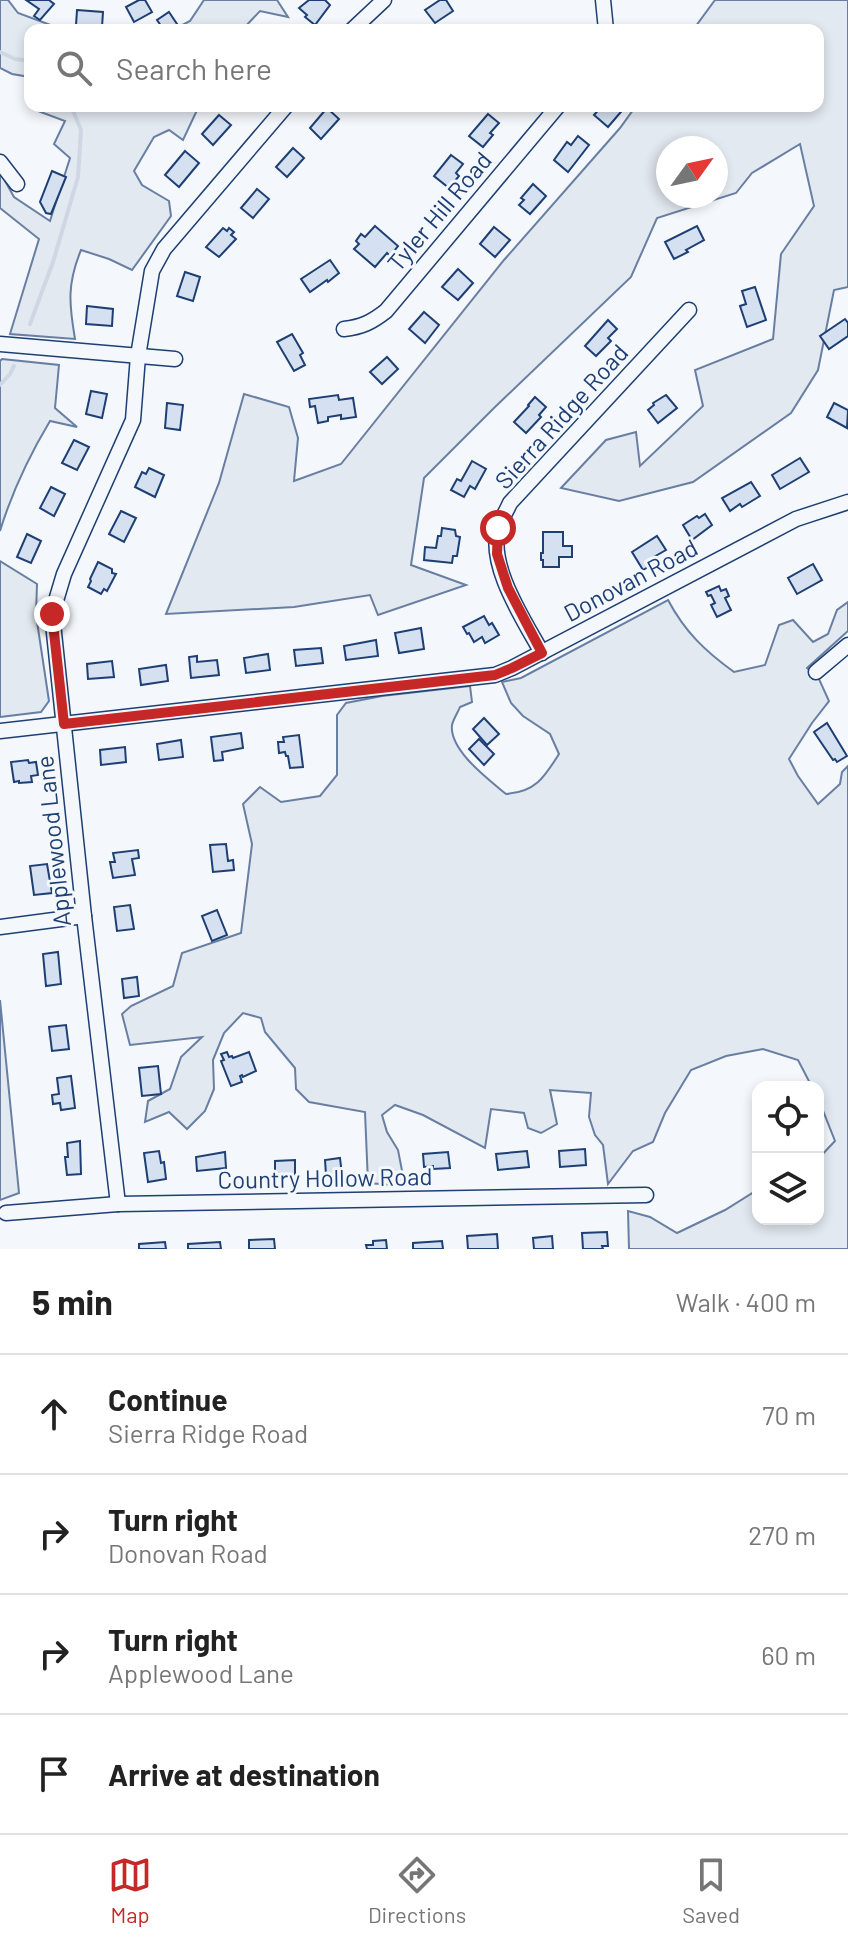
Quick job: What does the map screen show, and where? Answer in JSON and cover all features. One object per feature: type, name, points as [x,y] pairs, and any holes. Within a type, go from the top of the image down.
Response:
[{"type":"street","points":[[358,24],[384,0]]},
{"type":"street","points":[[603,0],[605,24]]},
{"type":"street","name":"Applewood Lane","points":[[118,1204],[52,614],[64,574],[133,420],[138,356],[152,271],[164,249],[281,112]]},
{"type":"street","name":"Tyler Hill Road","points":[[344,329],[372,322],[386,311],[553,112]]},
{"type":"street","points":[[0,162],[17,184]]},
{"type":"street","name":"Sierra Ridge Road","points":[[542,653],[508,588],[497,554],[498,528],[510,503],[689,310]]},
{"type":"street","points":[[0,344],[175,359]]},
{"type":"street","name":"Donovan Road","points":[[0,731],[495,675],[796,519],[848,502]]},
{"type":"street","points":[[816,672],[848,645]]},
{"type":"street","points":[[0,927],[84,916]]},
{"type":"street","name":"Country Hollow Road","points":[[6,1213],[118,1204],[646,1195]]},
{"type":"shaded area","points":[[0,0],[8,0],[18,13],[48,24],[24,24],[24,76],[0,68]]},
{"type":"shaded area","points":[[204,0],[277,0],[288,17],[260,11],[248,24],[184,24],[190,21]]},
{"type":"shaded area","points":[[715,0],[848,0],[848,287],[834,290],[818,370],[791,413],[693,482],[619,501],[561,488],[606,440],[636,432],[640,466],[703,406],[695,370],[773,339],[781,254],[814,206],[800,144],[752,173],[736,193],[728,196],[728,136],[656,136],[656,208],[689,208],[657,218],[631,277],[424,478],[411,565],[466,585],[378,615],[370,595],[294,607],[166,614],[219,483],[244,394],[289,407],[298,438],[294,481],[341,464],[504,260],[632,112],[824,112],[824,24],[697,24]]},
{"type":"shaded area","points":[[41,112],[196,112],[183,140],[169,130],[154,137],[134,171],[142,185],[169,201],[171,216],[132,270],[81,250],[70,294],[75,339],[10,334],[39,239],[0,208],[0,172],[14,197],[50,221],[70,158],[54,144],[65,121]]},
{"type":"shaded area","points":[[0,361],[59,365],[55,408],[77,427],[50,421],[22,474],[0,531]]},
{"type":"shaded area","points":[[0,561],[37,584],[36,615],[49,701],[41,712],[0,717]]},
{"type":"shaded area","points":[[668,600],[696,640],[734,672],[765,665],[779,625],[793,620],[813,642],[828,634],[837,610],[848,602],[848,631],[807,668],[819,679],[829,701],[789,759],[818,804],[840,784],[842,772],[848,766],[848,1249],[629,1249],[628,1211],[650,1217],[677,1233],[752,1193],[752,1225],[824,1225],[824,1153],[835,1141],[824,1113],[824,1081],[809,1081],[798,1060],[763,1049],[726,1056],[691,1070],[665,1113],[653,1142],[633,1151],[608,1184],[603,1145],[595,1135],[589,1117],[591,1093],[550,1090],[557,1124],[541,1133],[528,1128],[524,1113],[491,1109],[485,1148],[423,1115],[395,1105],[382,1115],[387,1132],[398,1150],[405,1186],[368,1183],[365,1112],[309,1102],[296,1089],[295,1068],[265,1032],[261,1018],[243,1013],[224,1033],[213,1060],[214,1089],[205,1111],[187,1129],[169,1112],[145,1122],[148,1101],[170,1089],[181,1057],[202,1037],[130,1045],[122,1014],[131,1006],[173,986],[182,953],[241,933],[252,844],[243,804],[260,787],[281,802],[320,796],[337,775],[337,715],[346,703],[470,686],[472,702],[460,707],[452,725],[453,735],[463,754],[506,794],[532,787],[559,754],[550,734],[523,716],[511,703],[502,682],[521,678]]},
{"type":"shaded area","points":[[0,1000],[19,1193],[0,1200]]},
{"type":"building","points":[[26,0],[49,0],[54,4],[40,20],[34,16],[39,9]]},
{"type":"building","points":[[145,0],[152,12],[134,22],[126,7]]},
{"type":"building","points":[[309,0],[325,0],[330,5],[316,24],[299,8]]},
{"type":"building","points":[[440,0],[446,0],[453,11],[435,23],[425,10]]},
{"type":"building","points":[[77,10],[103,12],[102,24],[76,24]]},
{"type":"building","points":[[169,12],[177,24],[160,24],[157,20]]},
{"type":"building","points":[[324,112],[331,112],[339,119],[321,139],[310,128]]},
{"type":"building","points":[[597,112],[621,112],[608,127],[594,115]]},
{"type":"building","points":[[488,114],[499,123],[483,147],[469,136]]},
{"type":"building","points":[[219,115],[231,125],[213,145],[202,134]]},
{"type":"building","points":[[578,136],[589,145],[568,172],[554,160],[567,142],[571,145]]},
{"type":"building","points":[[293,148],[304,158],[287,177],[276,167]]},
{"type":"building","points":[[185,151],[199,163],[179,187],[165,175]]},
{"type":"building","points":[[451,155],[463,164],[456,173],[459,176],[449,188],[434,176]]},
{"type":"building","points":[[52,171],[66,177],[51,214],[46,213],[40,202]]},
{"type":"building","points":[[533,184],[546,196],[530,214],[519,205]]},
{"type":"building","points":[[257,189],[269,199],[253,218],[241,208]]},
{"type":"building","points":[[375,226],[398,246],[375,267],[354,249],[359,244],[356,241],[361,234],[365,237]]},
{"type":"building","points":[[697,226],[704,240],[674,259],[665,242]]},
{"type":"building","points":[[494,227],[510,240],[495,257],[480,244]]},
{"type":"building","points":[[223,228],[234,232],[231,235],[236,239],[219,257],[206,247]]},
{"type":"building","points":[[330,260],[339,273],[310,292],[301,279]]},
{"type":"building","points":[[458,269],[473,283],[458,300],[442,287]]},
{"type":"building","points":[[185,272],[200,277],[193,301],[177,296]]},
{"type":"building","points":[[755,287],[766,320],[747,327],[740,306],[746,304],[742,291]]},
{"type":"building","points":[[87,306],[113,309],[112,326],[86,324]]},
{"type":"building","points":[[424,312],[439,325],[425,343],[409,329]]},
{"type":"building","points":[[845,319],[848,336],[829,349],[820,336]]},
{"type":"building","points":[[608,320],[617,329],[608,338],[611,341],[596,356],[585,346]]},
{"type":"building","points":[[292,334],[303,353],[300,355],[305,365],[294,371],[277,342]]},
{"type":"building","points":[[387,357],[398,369],[382,384],[370,372]]},
{"type":"building","points":[[91,391],[107,394],[102,418],[86,414]]},
{"type":"building","points":[[338,395],[339,400],[353,398],[356,417],[328,417],[328,421],[318,423],[315,406],[310,407],[309,399]]},
{"type":"building","points":[[666,395],[677,408],[658,423],[648,410]]},
{"type":"building","points":[[535,397],[546,407],[526,433],[514,422]]},
{"type":"building","points":[[167,403],[183,405],[180,430],[165,428]]},
{"type":"building","points":[[834,403],[848,410],[847,428],[827,417]]},
{"type":"building","points":[[74,440],[89,447],[77,470],[62,463]]},
{"type":"building","points":[[800,458],[809,472],[780,489],[772,475]]},
{"type":"building","points":[[472,461],[486,469],[475,489],[470,486],[464,497],[451,490],[457,479],[461,481]]},
{"type":"building","points":[[149,468],[164,475],[155,497],[135,487],[142,472],[146,474]]},
{"type":"building","points":[[751,482],[760,496],[730,511],[722,498]]},
{"type":"building","points":[[51,487],[65,494],[54,516],[40,508]]},
{"type":"building","points":[[121,511],[136,518],[124,542],[109,534]]},
{"type":"building","points":[[705,514],[712,525],[692,540],[683,525]]},
{"type":"building","points":[[442,528],[455,530],[456,536],[460,537],[457,556],[453,556],[452,563],[424,560],[425,547],[436,548]]},
{"type":"building","points":[[543,532],[563,532],[563,546],[572,546],[572,557],[559,557],[559,567],[543,567]]},
{"type":"building","points":[[27,534],[41,541],[31,563],[17,557]]},
{"type":"building","points":[[657,536],[666,550],[652,558],[655,563],[643,570],[632,552]]},
{"type":"building","points":[[98,562],[116,574],[107,591],[104,589],[101,594],[88,587]]},
{"type":"building","points":[[813,564],[822,580],[797,594],[788,578]]},
{"type":"building","points":[[719,586],[721,591],[726,589],[729,596],[725,598],[731,610],[717,617],[711,605],[715,603],[706,592]]},
{"type":"building","points":[[484,616],[499,635],[485,643],[482,637],[474,642],[463,627]]},
{"type":"building","points":[[421,628],[424,649],[399,653],[395,633]]},
{"type":"building","points":[[376,640],[378,656],[346,660],[344,646]]},
{"type":"building","points":[[321,648],[323,663],[296,666],[294,650]]},
{"type":"building","points":[[268,654],[270,670],[246,673],[244,658]]},
{"type":"building","points":[[197,656],[197,662],[217,660],[219,675],[191,678],[189,657]]},
{"type":"building","points":[[112,661],[114,677],[88,679],[87,664]]},
{"type":"building","points":[[166,665],[168,681],[141,685],[139,669]]},
{"type":"building","points":[[484,718],[499,734],[487,745],[473,729]]},
{"type":"building","points":[[827,723],[847,756],[837,762],[814,732]]},
{"type":"building","points":[[241,733],[243,748],[222,752],[223,760],[214,761],[211,737]]},
{"type":"building","points":[[299,735],[303,767],[290,768],[288,756],[285,752],[279,753],[278,742],[284,742],[283,737]]},
{"type":"building","points":[[479,739],[494,754],[484,765],[469,749]]},
{"type":"building","points":[[181,740],[183,757],[159,760],[157,744]]},
{"type":"building","points":[[125,747],[126,762],[101,765],[100,750]]},
{"type":"building","points":[[28,760],[29,763],[36,762],[38,775],[31,776],[32,782],[14,782],[11,762]]},
{"type":"building","points":[[226,844],[228,861],[233,860],[234,870],[213,872],[210,845]]},
{"type":"building","points":[[138,850],[139,858],[132,859],[135,875],[113,878],[110,862],[115,862],[113,853]]},
{"type":"building","points":[[47,864],[52,893],[34,895],[30,866]]},
{"type":"building","points":[[130,905],[134,929],[117,931],[114,907]]},
{"type":"building","points":[[217,910],[227,935],[212,941],[202,916]]},
{"type":"building","points":[[58,952],[61,984],[46,986],[43,954]]},
{"type":"building","points":[[137,977],[139,996],[124,998],[122,979]]},
{"type":"building","points":[[66,1025],[69,1049],[52,1051],[49,1027]]},
{"type":"building","points":[[227,1052],[233,1058],[249,1052],[256,1071],[240,1076],[242,1082],[231,1086],[221,1061],[224,1060],[221,1054]]},
{"type":"building","points":[[158,1066],[161,1094],[142,1096],[139,1068]]},
{"type":"building","points":[[71,1076],[75,1108],[61,1110],[60,1103],[53,1104],[52,1095],[59,1094],[57,1078]]},
{"type":"building","points":[[80,1141],[81,1174],[67,1175],[67,1143]]},
{"type":"building","points":[[585,1149],[586,1165],[560,1167],[559,1151]]},
{"type":"building","points":[[159,1151],[166,1179],[148,1182],[144,1153]]},
{"type":"building","points":[[527,1151],[529,1167],[498,1170],[496,1154]]},
{"type":"building","points":[[225,1152],[226,1168],[197,1171],[196,1157]]},
{"type":"building","points":[[448,1152],[450,1168],[424,1167],[423,1154]]},
{"type":"building","points":[[340,1158],[342,1175],[326,1175],[325,1160]]},
{"type":"building","points":[[295,1160],[295,1176],[275,1176],[275,1161]]},
{"type":"building","points":[[607,1232],[608,1246],[583,1249],[582,1233]]},
{"type":"building","points":[[497,1234],[498,1249],[468,1249],[467,1236]]},
{"type":"building","points":[[552,1236],[553,1249],[534,1249],[533,1238]]},
{"type":"building","points":[[274,1239],[275,1249],[249,1249],[249,1240]]},
{"type":"building","points":[[386,1240],[387,1249],[367,1249],[366,1245],[373,1245],[373,1241]]},
{"type":"building","points":[[442,1241],[443,1249],[413,1249],[413,1243]]},
{"type":"building","points":[[165,1242],[166,1249],[139,1249],[139,1244]]},
{"type":"building","points":[[220,1242],[221,1249],[188,1249],[188,1244]]},
{"type":"waterway","points":[[0,52],[24,60]]},
{"type":"waterway","points":[[30,324],[53,262],[78,177],[81,130],[74,112]]},
{"type":"waterway","points":[[0,385],[14,366]]},
{"type":"route","points":[[52,614],[64,724],[495,675],[542,653],[508,588],[497,554],[498,528]]}]
